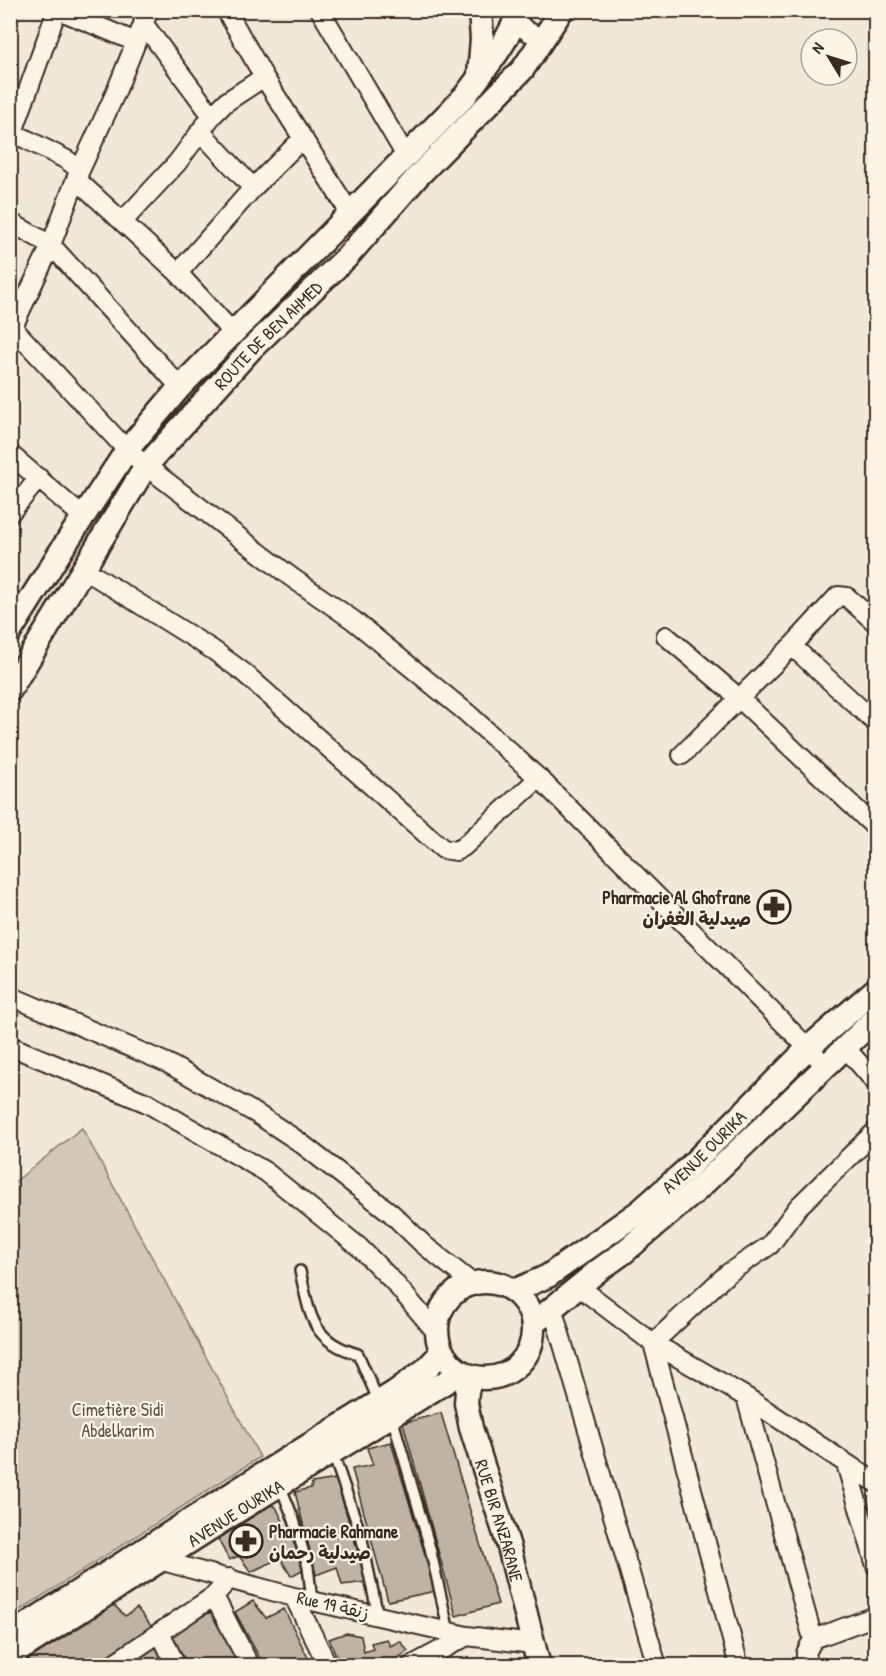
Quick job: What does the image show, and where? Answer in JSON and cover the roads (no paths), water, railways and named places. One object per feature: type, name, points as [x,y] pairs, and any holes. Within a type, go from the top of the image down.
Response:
[{"type":"street","points":[[136,42],[58,10],[12,132],[67,160],[78,175],[178,273],[233,333]]},
{"type":"street","points":[[226,10],[264,77],[350,213]]},
{"type":"street","points":[[320,10],[406,156]]},
{"type":"street","points":[[479,76],[482,39],[480,10]]},
{"type":"street","name":"ROUTE DE BEN AHMED","points":[[10,690],[146,466],[252,348],[346,257],[418,176],[523,69],[562,10]]},
{"type":"street","points":[[516,13],[523,28],[532,35],[545,38]]},
{"type":"street","name":"ROUTE DE BEN AHMED","points":[[10,632],[127,450],[180,387],[465,96],[516,13]]},
{"type":"street","points":[[146,17],[78,175],[51,245],[11,328],[127,450],[291,577],[353,620],[410,665],[539,778],[826,1066]]},
{"type":"street","points":[[146,17],[212,116]]},
{"type":"street","points":[[123,221],[177,163],[212,116],[226,102],[264,77]]},
{"type":"street","points":[[200,131],[253,188]]},
{"type":"street","points":[[178,273],[253,188],[303,138]]},
{"type":"street","points":[[10,222],[51,245],[180,387]]},
{"type":"street","points":[[10,454],[83,517]]},
{"type":"street","points":[[10,513],[39,478]]},
{"type":"street","points":[[82,568],[213,650],[243,672],[443,849],[450,852],[463,847],[539,778]]},
{"type":"street","points":[[682,754],[792,646],[838,596],[847,597],[876,623]]},
{"type":"street","points":[[666,636],[739,698],[876,828]]},
{"type":"street","points":[[792,646],[876,723]]},
{"type":"street","name":"AVENUE OURIKA","points":[[514,1291],[548,1276],[640,1211],[684,1171],[808,1048],[876,989]]},
{"type":"street","points":[[10,996],[168,1063],[257,1114],[298,1142],[391,1213],[424,1245],[472,1283]]},
{"type":"street","name":"AVENUE OURIKA","points":[[533,1324],[623,1253],[697,1190],[876,1018]]},
{"type":"street","points":[[10,1046],[147,1103],[266,1172],[359,1247],[393,1281],[440,1342],[451,1364],[467,1374],[487,1378],[502,1375],[516,1366],[526,1354],[532,1340],[533,1324],[527,1306],[514,1291],[501,1284],[472,1283],[462,1288],[446,1302],[438,1322],[440,1342]]},
{"type":"street","points":[[844,1047],[876,1083]]},
{"type":"street","points":[[653,1343],[727,1274],[770,1245],[798,1207],[876,1131]]},
{"type":"street","points":[[579,1286],[653,1343],[746,1397],[876,1483]]},
{"type":"street","points":[[552,1307],[657,1665]]},
{"type":"street","name":"AVENUE OURIKA","points":[[10,1656],[333,1453],[386,1409],[426,1369],[440,1342]]},
{"type":"street","points":[[653,1343],[739,1665]]},
{"type":"street","name":"AVENUE OURIKA","points":[[10,1635],[135,1555],[386,1409],[467,1374]]},
{"type":"street","name":"RUE BIR ANZARANE","points":[[467,1374],[466,1403],[471,1428],[509,1547],[536,1655]]},
{"type":"street","points":[[746,1397],[813,1639],[806,1653],[806,1665]]},
{"type":"street","points":[[846,1464],[876,1566]]},
{"type":"street","name":"Rue 19 زنقة","points":[[135,1555],[163,1560],[312,1601],[458,1634],[536,1655]]},
{"type":"street","points":[[110,1665],[214,1596],[230,1578]]},
{"type":"street","points":[[214,1596],[250,1665]]},
{"type":"street","points":[[294,1596],[328,1665]]},
{"type":"street","points":[[813,1639],[876,1616]]},
{"type":"street","points":[[160,1632],[176,1665]]},
{"type":"street","points":[[411,1665],[458,1634]]},
{"type":"lane","points":[[300,1271],[313,1322],[326,1340],[358,1354],[386,1409],[458,1634]]},
{"type":"lane","points":[[333,1453],[361,1535],[378,1616]]},
{"type":"lane","points":[[280,1485],[308,1567],[312,1601]]},
{"type":"place","name":"Pharmacie Al Ghofrane صيدلية الغفران","points":[[774,907]]},
{"type":"place","name":"Pharmacie Rahmane صيدلية رحمان","points":[[246,1541]]},
{"type":"park label","name":"Cimetière Sidi Abdelkarim","points":[[118,1419]]}]
